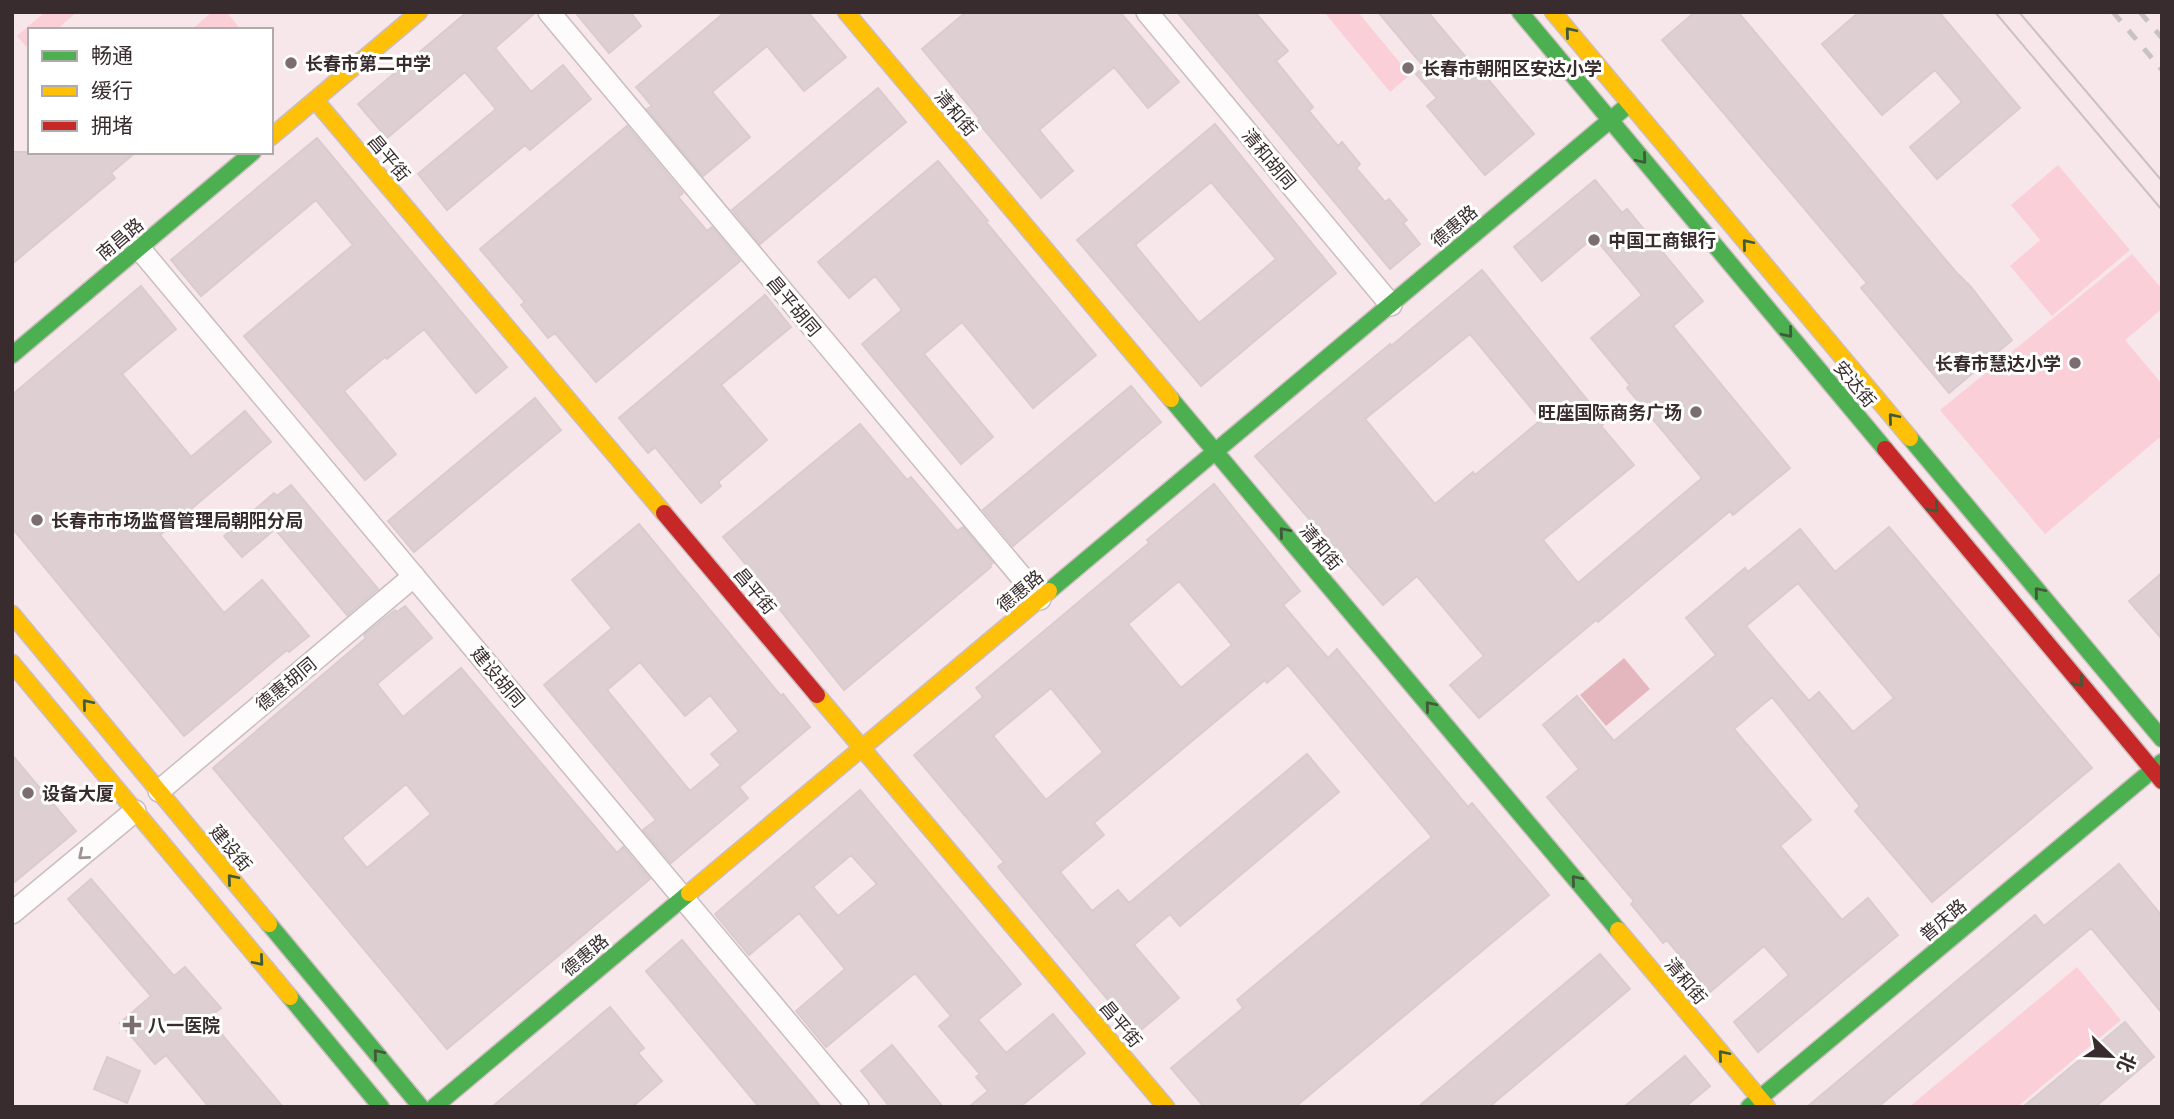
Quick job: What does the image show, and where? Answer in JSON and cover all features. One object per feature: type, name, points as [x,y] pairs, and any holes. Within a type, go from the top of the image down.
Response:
[{"type":"street","points":[[273,135],[419,12]]},
{"type":"street","name":"昌平胡同","points":[[549,12],[1040,599]]},
{"type":"street","name":"清和街","points":[[846,12],[1759,1104]]},
{"type":"street","name":"清和胡同","points":[[1147,12],[1391,305]]},
{"type":"street","name":"安达街","points":[[1520,12],[2159,771]]},
{"type":"street","name":"安达街","points":[[1553,12],[2162,739]]},
{"type":"street","name":"昌平街","points":[[315,100],[1166,1107]]},
{"type":"street","name":"德惠路","points":[[434,1107],[1630,104]]},
{"type":"street","name":"南昌路","points":[[17,342],[139,248],[251,154]]},
{"type":"street","name":"建设胡同","points":[[139,248],[858,1107]]},
{"type":"street","name":"德惠胡同","points":[[159,791],[414,576]]},
{"type":"street","name":"建设街","points":[[12,614],[421,1107]]},
{"type":"street","points":[[12,663],[381,1107]]},
{"type":"street","name":"普庆路","points":[[1759,1104],[2159,771]]},
{"type":"street","points":[[12,913],[135,811]]},
{"type":"shaded area","points":[[45,12],[77,12],[58,28],[28,28],[28,49],[17,36]]},
{"type":"shaded area","points":[[212,12],[227,12],[239,28],[193,28]]},
{"type":"shaded area","points":[[1324,12],[1358,12],[1410,75],[1390,92]]},
{"type":"shaded area","points":[[2058,165],[2130,250],[2052,316],[2010,266],[2040,240],[2011,205]]},
{"type":"shaded area","points":[[2132,254],[2162,289],[2162,309],[2125,340],[2162,384],[2162,440],[2159,438],[2045,534],[1940,410]]},
{"type":"shaded area","points":[[1624,658],[1650,689],[1606,726],[1580,695]]},
{"type":"shaded area","points":[[2077,967],[2121,1020],[2017,1107],[1909,1107]]},
{"type":"building","points":[[467,12],[536,12],[495,48],[531,92],[563,65],[591,99],[530,150],[525,145],[447,210],[418,174],[496,109],[465,72],[387,138],[358,104]]},
{"type":"building","points":[[575,12],[630,12],[641,26],[609,53]]},
{"type":"building","points":[[725,12],[808,12],[846,57],[804,91],[767,46],[712,92],[750,137],[703,176],[647,109],[652,106],[636,87]]},
{"type":"building","points":[[966,12],[1120,12],[1179,82],[1148,108],[1114,67],[1039,130],[1073,171],[1041,198],[922,49]]},
{"type":"building","points":[[1177,12],[1255,12],[1288,51],[1276,61],[1313,107],[1309,111],[1338,146],[1342,142],[1360,164],[1356,168],[1385,202],[1389,199],[1407,220],[1403,223],[1420,244],[1390,269]]},
{"type":"building","points":[[1378,12],[1428,12],[1534,134],[1485,175],[1427,106],[1437,98],[1416,74],[1424,67]]},
{"type":"building","points":[[1695,12],[1738,12],[1971,287],[2012,340],[1949,393],[1861,288],[1867,283],[1662,40]]},
{"type":"building","points":[[1859,12],[1939,12],[2020,108],[1937,179],[1910,147],[1962,102],[1935,70],[1882,115],[1822,44]]},
{"type":"building","points":[[878,88],[906,122],[760,244],[732,210]]},
{"type":"building","points":[[1215,124],[1336,273],[1201,386],[1077,240]],"holes":[[[1211,182],[1276,259],[1199,323],[1135,245]]]},
{"type":"building","points":[[627,126],[683,193],[678,197],[707,231],[712,227],[740,261],[596,382],[555,333],[548,338],[521,305],[525,302],[480,249]]},
{"type":"building","points":[[317,138],[507,367],[476,393],[424,329],[387,359],[385,357],[344,391],[396,454],[365,480],[244,336],[353,245],[316,200],[201,296],[171,260]]},
{"type":"building","points":[[12,152],[134,154],[111,173],[115,178],[12,264]]},
{"type":"building","points":[[938,161],[1096,355],[1033,408],[962,322],[924,354],[993,437],[961,464],[862,344],[902,310],[875,276],[849,298],[818,262]]},
{"type":"building","points":[[1595,180],[1622,213],[1627,209],[1703,301],[1673,326],[1790,468],[1733,515],[1730,511],[1479,718],[1450,685],[1484,656],[1417,576],[1383,605],[1255,456],[1482,270],[1605,422],[1601,426],[1634,465],[1543,540],[1578,583],[1702,478],[1627,388],[1630,385],[1591,338],[1642,295],[1594,237],[1542,281],[1514,247]],"holes":[[[1470,334],[1541,420],[1475,475],[1473,472],[1435,504],[1365,419]]]},
{"type":"building","points":[[141,286],[176,329],[122,374],[191,457],[245,411],[271,442],[160,535],[224,613],[262,580],[309,636],[289,652],[287,650],[184,736],[12,528],[12,395]]},
{"type":"building","points":[[765,295],[791,327],[721,385],[767,440],[718,482],[721,486],[701,503],[655,447],[648,453],[619,418]]},
{"type":"building","points":[[1131,386],[1161,422],[1013,546],[983,510]]},
{"type":"building","points":[[535,398],[561,430],[414,552],[388,521]]},
{"type":"building","points":[[860,424],[907,480],[911,477],[957,531],[963,527],[993,563],[844,690],[723,537]]},
{"type":"building","points":[[1214,484],[1300,591],[1283,605],[1328,658],[1337,649],[1468,807],[1472,803],[1549,895],[1295,1107],[1204,1107],[1171,1068],[1243,1008],[1237,1000],[1432,837],[1288,665],[1267,683],[1265,680],[1094,823],[1104,835],[1060,872],[1092,911],[1118,890],[1129,903],[1307,754],[1339,792],[1180,926],[1170,914],[1134,945],[1179,998],[1136,1034],[998,867],[1004,862],[914,755],[983,697],[976,688],[1149,543],[1147,540]],"holes":[[[1179,581],[1232,645],[1181,688],[1128,624]],[[1051,688],[1103,752],[1046,800],[993,736]]]},
{"type":"building","points":[[291,485],[378,589],[347,615],[275,529],[242,557],[224,536],[274,493],[277,496]]},
{"type":"building","points":[[639,524],[781,696],[783,694],[810,727],[739,787],[748,798],[671,863],[643,830],[656,820],[544,685],[612,628],[572,580]],"holes":[[[640,662],[685,716],[710,695],[739,731],[711,754],[721,765],[690,791],[607,690]]]},
{"type":"building","points":[[1889,527],[2092,768],[1932,902],[1855,811],[1860,806],[1772,697],[1734,729],[1811,820],[1780,846],[1842,920],[1868,898],[1898,935],[1758,1052],[1734,1022],[1789,975],[1764,946],[1710,992],[1667,940],[1663,943],[1631,904],[1634,901],[1547,797],[1579,769],[1543,725],[1577,696],[1614,741],[1716,655],[1686,618],[1745,568],[1748,572],[1800,529],[1835,572]],"holes":[[[1798,583],[1894,698],[1853,732],[1819,692],[1809,701],[1746,626]]]},
{"type":"building","points":[[2162,573],[2162,639],[2129,601]]},
{"type":"building","points":[[405,606],[432,638],[377,684],[403,717],[461,668],[617,853],[623,847],[650,879],[447,1049],[213,768],[366,638],[364,635],[395,610],[397,612]],"holes":[[[406,784],[431,814],[367,868],[342,838]]]},
{"type":"building","name":"设备大厦","points":[[12,755],[76,831],[12,884]]},
{"type":"building","points":[[860,790],[1021,984],[978,1020],[1006,1053],[1053,1014],[1085,1053],[1020,1107],[969,1107],[988,1091],[976,1077],[980,1074],[939,1026],[951,1016],[915,973],[826,1047],[796,1011],[845,969],[799,913],[749,955],[715,914]],"holes":[[[851,855],[877,884],[838,916],[813,887]]]},
{"type":"building","points":[[2119,864],[2162,916],[2162,1013],[2091,928],[1878,1107],[1807,1107],[2035,915],[2044,926]]},
{"type":"building","points":[[91,879],[174,976],[185,967],[221,1008],[208,1018],[283,1107],[209,1107],[166,1055],[155,1064],[120,1023],[151,996],[68,899]]},
{"type":"building","points":[[682,940],[821,1107],[759,1107],[646,971]]},
{"type":"building","points":[[1600,954],[1630,989],[1489,1107],[1418,1107]]},
{"type":"building","points":[[610,1007],[644,1048],[638,1053],[662,1081],[632,1107],[492,1107]]},
{"type":"building","points":[[2125,1022],[2154,1057],[2095,1107],[2023,1107]]},
{"type":"building","points":[[892,1045],[943,1107],[890,1107],[861,1071]]},
{"type":"building","points":[[1685,1056],[1710,1086],[1685,1107],[1624,1107]]},
{"type":"building","points":[[107,1057],[140,1071],[127,1103],[94,1089]]},
{"type":"tram line","points":[[1995,12],[2162,210]]},
{"type":"tram line","points":[[2019,12],[2162,181]]},
{"type":"railway","points":[[2113,12],[2162,70]]},
{"type":"railway","points":[[2140,12],[2162,38]]},
{"type":"traffic: fast","points":[[1520,12],[1885,449]]},
{"type":"traffic: fast","points":[[1049,591],[1627,106]]},
{"type":"traffic: fast","points":[[12,355],[251,154]]},
{"type":"traffic: fast","points":[[1171,399],[1618,930]]},
{"type":"traffic: fast","points":[[1910,438],[2162,739]]},
{"type":"traffic: fast","points":[[1749,1107],[2162,762]]},
{"type":"traffic: fast","points":[[434,1107],[689,893]]},
{"type":"traffic: fast","points":[[269,924],[421,1107]]},
{"type":"traffic: fast","points":[[290,997],[381,1107]]},
{"type":"traffic: slow","points":[[273,135],[419,12]]},
{"type":"traffic: slow","points":[[846,12],[1171,399]]},
{"type":"traffic: slow","points":[[1553,12],[1910,438]]},
{"type":"traffic: slow","points":[[315,100],[664,513]]},
{"type":"traffic: slow","points":[[689,893],[1049,591]]},
{"type":"traffic: slow","points":[[12,614],[269,924]]},
{"type":"traffic: slow","points":[[12,663],[290,997]]},
{"type":"traffic: slow","points":[[817,695],[1166,1107]]},
{"type":"traffic: slow","points":[[1618,930],[1767,1107]]},
{"type":"traffic: jam","points":[[1885,449],[2162,781]]},
{"type":"traffic: jam","points":[[664,513],[817,695]]},
{"type":"place","name":"长春市第二中学","points":[[291,63]]},
{"type":"place","name":"长春市朝阳区安达小学","points":[[1408,68]]},
{"type":"place","name":"中国工商银行","points":[[1594,240]]},
{"type":"place","name":"长春市慧达小学","points":[[2075,363]]},
{"type":"place","name":"旺座国际商务广场","points":[[1696,412]]},
{"type":"place","name":"长春市市场监督管理局朝阳分局","points":[[37,520]]},
{"type":"place","name":"设备大厦","points":[[28,793]]},
{"type":"place","name":"八一医院","points":[[132,1025]]}]
